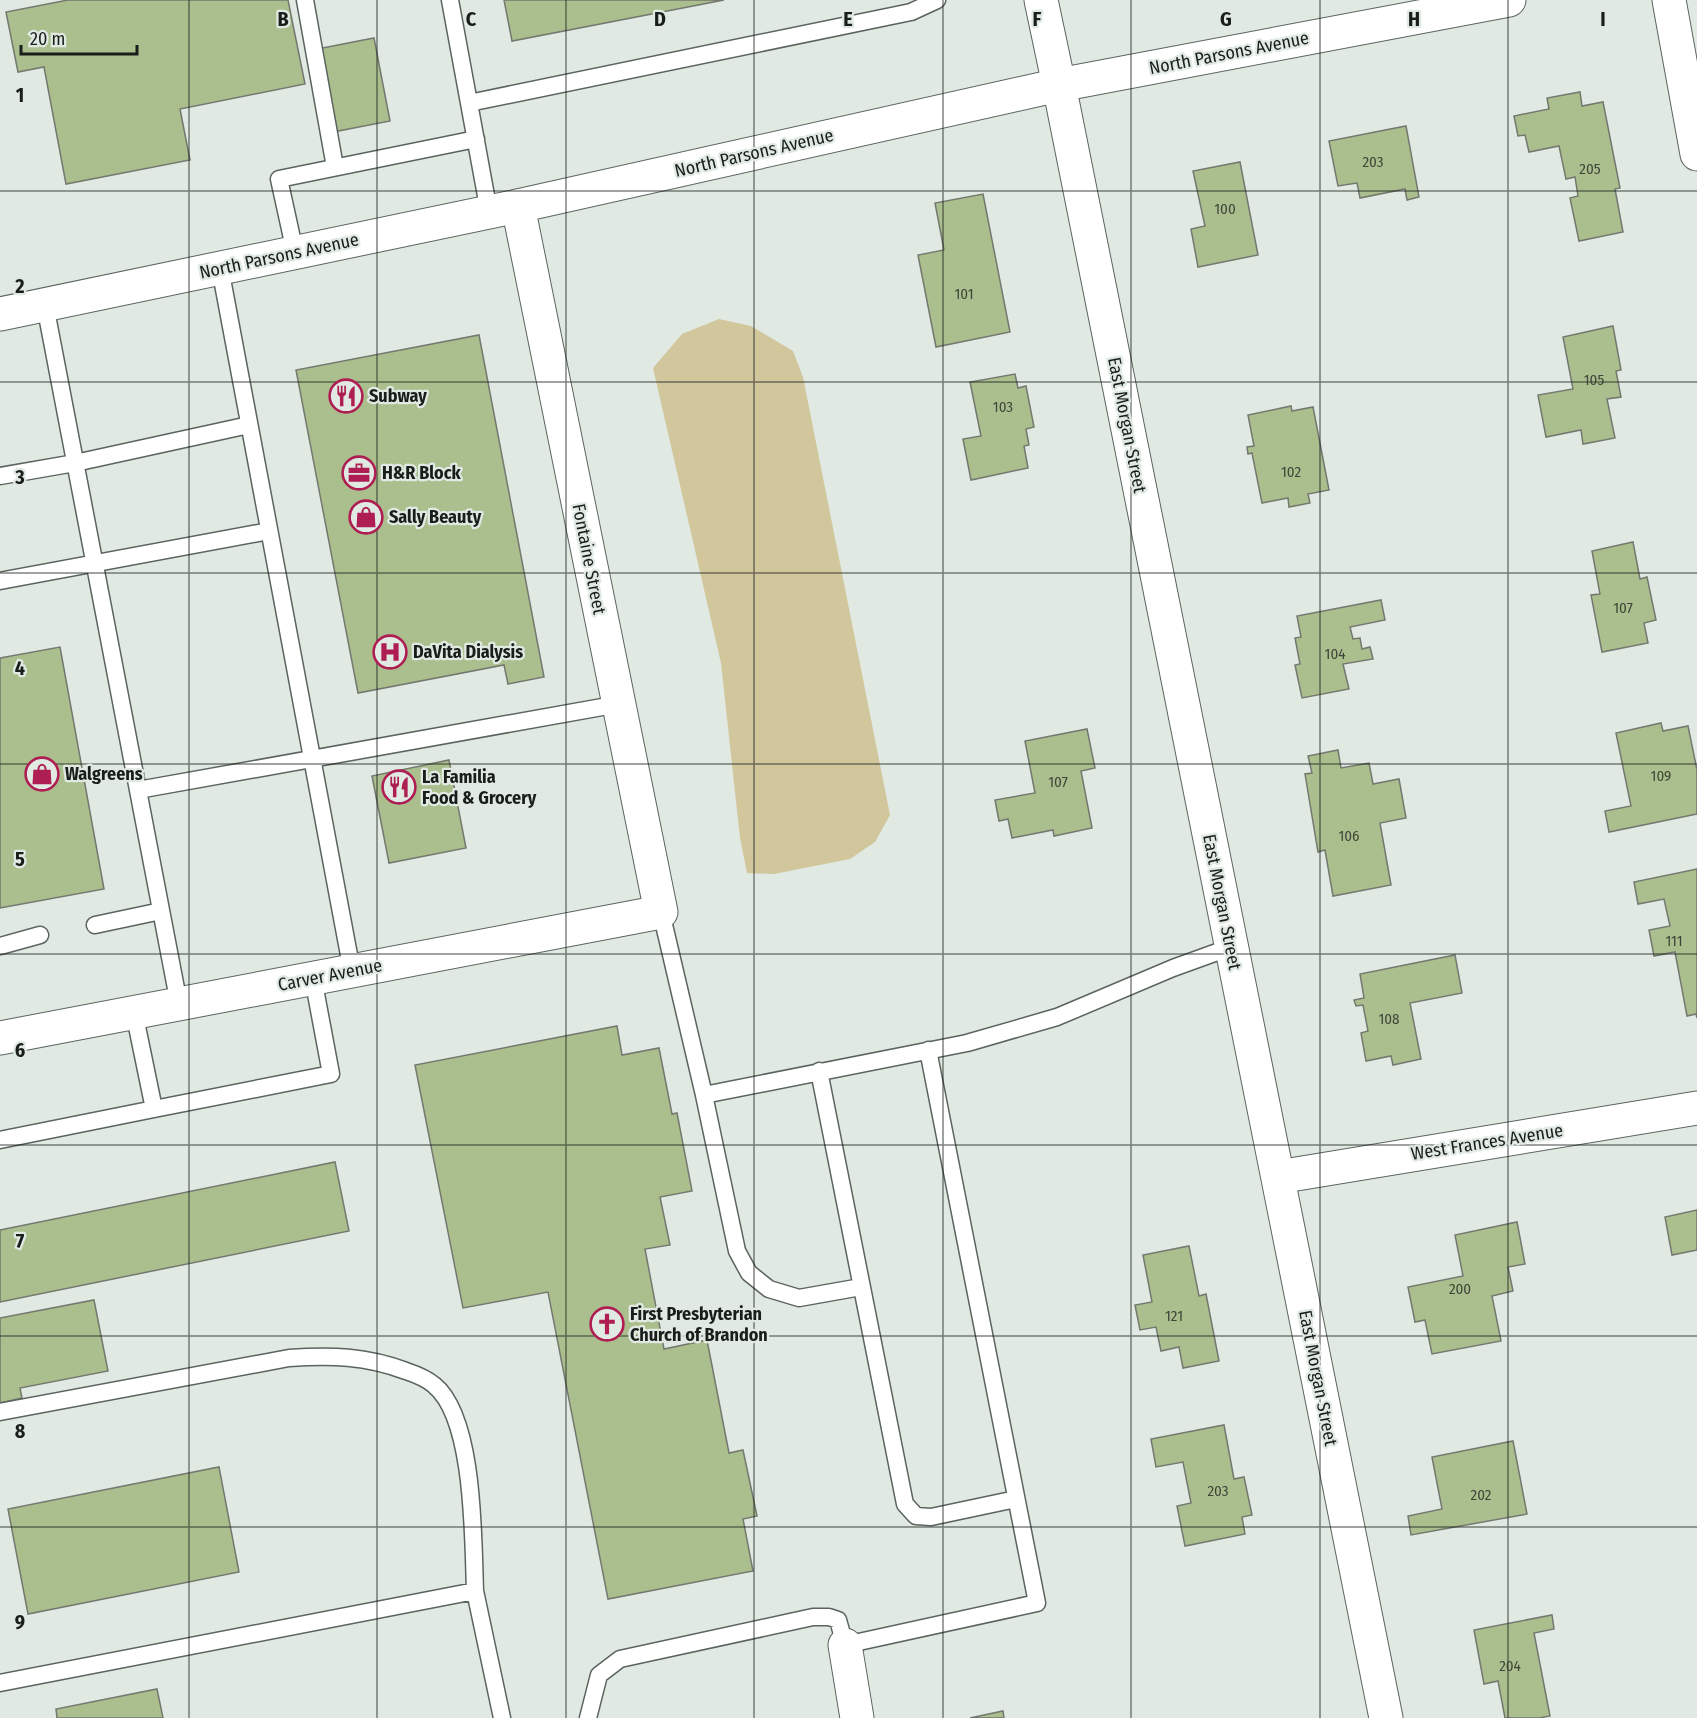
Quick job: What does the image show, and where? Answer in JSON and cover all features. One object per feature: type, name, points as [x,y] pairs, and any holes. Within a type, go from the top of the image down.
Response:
[{"type":"street","name":"East Morgan Street","points":[[1041,0],[1386,1718]]},
{"type":"street","name":"North Parsons Avenue","points":[[0,314],[503,209],[1059,85],[1409,10],[1509,0]]},
{"type":"street","points":[[1669,0],[1697,154]]},
{"type":"street","name":"Fontaine Street","points":[[503,209],[619,704],[661,912]]},
{"type":"street","name":"Carver Avenue","points":[[0,1038],[661,912]]},
{"type":"street","name":"West Frances Avenue","points":[[1278,1177],[1697,1108]]},
{"type":"street","points":[[845,1645],[857,1718]]},
{"type":"lane","points":[[305,0],[335,167]]},
{"type":"lane","points":[[450,0],[476,139],[503,209]]},
{"type":"lane","points":[[469,104],[911,12],[937,0]]},
{"type":"lane","points":[[295,252],[279,179],[476,139]]},
{"type":"lane","points":[[220,268],[352,970]]},
{"type":"lane","points":[[45,304],[179,1004]]},
{"type":"lane","points":[[0,476],[75,463],[249,425]]},
{"type":"lane","points":[[0,580],[269,531]]},
{"type":"lane","points":[[138,790],[619,704]]},
{"type":"lane","points":[[95,925],[161,912]]},
{"type":"lane","points":[[661,912],[704,1095],[737,1251],[749,1273],[769,1289],[799,1298],[861,1287]]},
{"type":"lane","points":[[0,946],[40,936]]},
{"type":"lane","points":[[704,1095],[967,1043],[1057,1017],[1173,968],[1231,947]]},
{"type":"lane","points":[[0,1140],[331,1074],[313,978]]},
{"type":"lane","points":[[134,1012],[154,1109]]},
{"type":"lane","points":[[588,1718],[599,1675],[620,1659],[813,1617],[830,1617],[838,1620],[845,1645],[1037,1604],[928,1050]]},
{"type":"lane","points":[[819,1071],[905,1504],[916,1516],[931,1517],[1017,1499]]},
{"type":"lane","points":[[0,1412],[289,1358],[354,1357],[391,1365],[434,1385],[454,1412],[462,1444],[473,1510],[475,1591],[502,1718]]},
{"type":"lane","points":[[0,1683],[475,1591]]},
{"type":"shaded area","points":[[719,319],[751,326],[793,351],[803,377],[890,815],[875,842],[850,859],[774,874],[747,873],[740,838],[721,663],[653,368],[682,334]]},
{"type":"building","points":[[68,0],[288,0],[305,84],[180,109],[190,160],[66,184],[44,67],[18,72],[6,12]]},
{"type":"building","points":[[504,0],[724,0],[512,41]]},
{"type":"building","points":[[374,38],[390,121],[333,132],[317,49]]},
{"type":"building","points":[[1580,92],[1582,106],[1603,102],[1620,188],[1615,189],[1623,232],[1579,241],[1570,198],[1578,196],[1575,177],[1566,179],[1559,146],[1529,152],[1525,135],[1518,136],[1514,116],[1549,109],[1547,98]]},
{"type":"building","points":[[1406,126],[1419,197],[1407,200],[1405,189],[1360,198],[1357,183],[1338,186],[1329,141]]},
{"type":"building","points":[[1240,162],[1258,255],[1198,267],[1191,229],[1205,226],[1193,171]]},
{"type":"building","points":[[983,194],[1010,332],[936,347],[918,255],[944,250],[935,203]]},
{"type":"building","points":[[1613,326],[1621,370],[1616,371],[1621,397],[1607,399],[1615,438],[1583,444],[1581,430],[1546,437],[1538,395],[1573,389],[1563,337]]},
{"type":"building","points":[[479,335],[544,677],[508,684],[504,665],[358,693],[296,370]]},
{"type":"building","points":[[1015,374],[1018,388],[1026,386],[1034,427],[1026,429],[1029,445],[1024,446],[1028,468],[971,480],[963,439],[981,436],[970,382]]},
{"type":"building","points":[[1291,406],[1292,411],[1313,407],[1329,490],[1308,494],[1310,503],[1289,507],[1288,498],[1262,503],[1252,453],[1248,454],[1247,447],[1254,446],[1248,415]]},
{"type":"building","points":[[1633,542],[1640,579],[1647,577],[1656,620],[1644,623],[1648,643],[1602,652],[1591,595],[1600,594],[1592,551]]},
{"type":"building","points":[[1381,600],[1385,620],[1350,627],[1353,639],[1360,638],[1362,649],[1370,647],[1373,659],[1343,664],[1349,689],[1302,698],[1295,665],[1300,664],[1295,638],[1301,637],[1297,616]]},
{"type":"building","name":"Walgreens","points":[[60,647],[104,889],[0,908],[0,658]]},
{"type":"building","points":[[1661,723],[1663,731],[1688,726],[1697,770],[1697,814],[1609,832],[1605,811],[1631,806],[1616,733]]},
{"type":"building","points":[[1087,729],[1095,768],[1081,771],[1092,828],[1054,836],[1053,830],[1012,838],[1008,819],[999,821],[995,800],[1035,793],[1025,741]]},
{"type":"building","points":[[1338,750],[1341,768],[1369,763],[1373,784],[1399,779],[1406,818],[1380,823],[1391,885],[1333,896],[1325,850],[1318,852],[1305,774],[1312,773],[1308,756]]},
{"type":"building","points":[[449,760],[466,848],[389,863],[372,776]]},
{"type":"building","points":[[1697,869],[1697,1018],[1696,1014],[1687,1016],[1675,952],[1654,956],[1649,930],[1670,926],[1664,899],[1638,904],[1634,882]]},
{"type":"building","points":[[1455,955],[1462,993],[1410,1003],[1421,1059],[1393,1065],[1391,1056],[1366,1061],[1361,1033],[1368,1031],[1363,1005],[1356,1006],[1354,1000],[1364,998],[1360,974]]},
{"type":"building","name":"First Presbyterian Church of Brandon","points":[[617,1026],[622,1055],[659,1048],[672,1114],[677,1113],[692,1191],[660,1197],[670,1245],[645,1249],[664,1349],[707,1340],[729,1453],[743,1450],[757,1516],[743,1519],[753,1571],[608,1599],[548,1292],[463,1308],[415,1065]]},
{"type":"building","points":[[335,1162],[349,1231],[0,1302],[0,1230]]},
{"type":"building","points":[[1697,1210],[1697,1250],[1672,1255],[1665,1217]]},
{"type":"building","points":[[1517,1222],[1525,1264],[1508,1267],[1513,1291],[1492,1296],[1501,1341],[1432,1354],[1425,1320],[1415,1322],[1408,1287],[1463,1276],[1455,1235]]},
{"type":"building","points":[[1189,1246],[1199,1296],[1206,1294],[1219,1361],[1183,1368],[1179,1347],[1161,1351],[1156,1327],[1140,1330],[1135,1305],[1152,1302],[1143,1255]]},
{"type":"building","points":[[94,1300],[108,1371],[20,1388],[22,1398],[0,1403],[0,1318]]},
{"type":"building","points":[[1224,1425],[1234,1479],[1244,1477],[1252,1515],[1242,1517],[1245,1534],[1185,1546],[1177,1506],[1191,1503],[1183,1462],[1156,1467],[1151,1439]]},
{"type":"building","points":[[1513,1441],[1527,1514],[1411,1535],[1408,1516],[1442,1509],[1432,1457]]},
{"type":"building","points":[[219,1467],[239,1572],[28,1614],[8,1509]]},
{"type":"building","points":[[1552,1615],[1554,1629],[1534,1633],[1550,1716],[1505,1718],[1498,1681],[1484,1684],[1474,1630]]},
{"type":"building","points":[[157,1689],[163,1718],[57,1718],[56,1709]]},
{"type":"building","points":[[1003,1711],[1004,1718],[970,1718]]},
{"type":"place","name":"Subway","points":[[346,396]]},
{"type":"place","name":"H&R Block","points":[[359,473]]},
{"type":"place","name":"Sally Beauty","points":[[366,517]]},
{"type":"place","name":"DaVita Dialysis","points":[[390,652]]},
{"type":"place","name":"Walgreens","points":[[42,774]]},
{"type":"place","name":"La Familia Food & Grocery","points":[[399,787]]},
{"type":"place","name":"First Presbyterian Church of Brandon","points":[[607,1324]]}]
